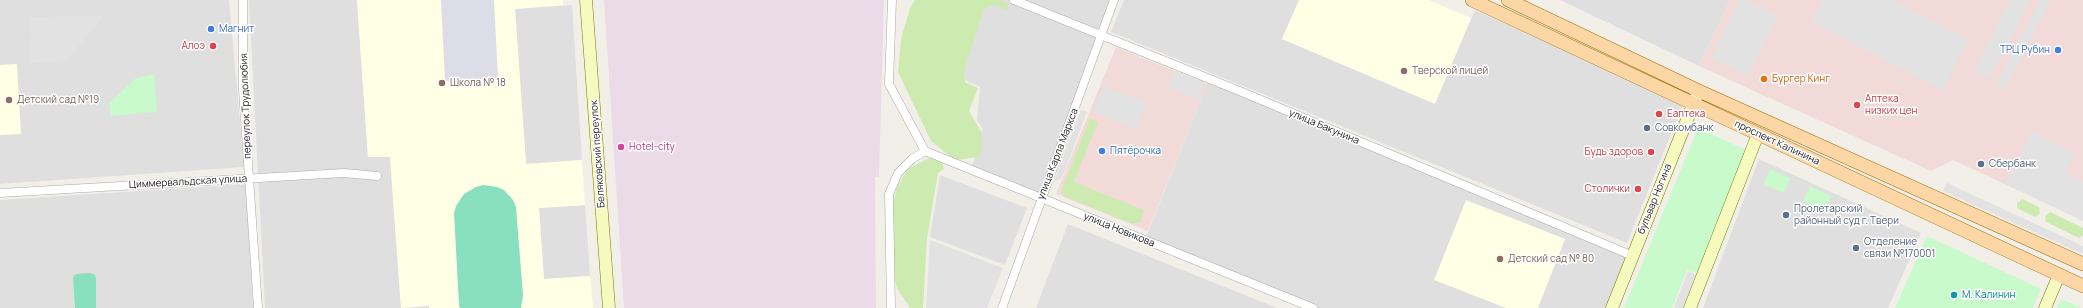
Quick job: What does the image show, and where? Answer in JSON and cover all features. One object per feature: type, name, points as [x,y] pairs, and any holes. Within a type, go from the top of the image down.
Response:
[{"type":"main road","name":"проспект Калинина","points":[[1472,0],[1693,105],[2083,286]]},
{"type":"main road","name":"проспект Калинина","points":[[1508,0],[1698,91],[2080,262]]},
{"type":"main road","points":[[2059,275],[2065,267],[2080,262]]},
{"type":"street","name":"переулок Трудолюбия","points":[[243,0],[244,90],[258,308]]},
{"type":"street","name":"Беляковский переулок","points":[[586,0],[609,308]]},
{"type":"street","points":[[890,308],[888,194],[898,173],[912,159],[925,151],[889,84],[892,0]]},
{"type":"street","name":"улица Бакунина","points":[[1014,0],[1102,35],[1633,256]]},
{"type":"street","name":"улица Карла Маркса","points":[[1002,308],[1114,0]]},
{"type":"street","name":"бульвар Ногина","points":[[1612,308],[1698,91]]},
{"type":"street","points":[[1690,308],[1758,134]]},
{"type":"street","name":"улица Новикова","points":[[925,151],[1313,308]]},
{"type":"street","name":"Циммервальдская улица","points":[[0,193],[344,173],[377,176]]},
{"type":"street","points":[[2045,308],[2059,275]]},
{"type":"shaded area","points":[[0,0],[229,0],[244,167],[0,184]]},
{"type":"shaded area","points":[[249,0],[357,0],[368,157],[390,157],[401,307],[429,306],[429,308],[265,308]]},
{"type":"shaded area","name":"Школа № 18","points":[[357,0],[563,0],[563,5],[515,9],[526,164],[582,160],[585,205],[539,208],[544,279],[590,276],[593,308],[429,308],[429,306],[401,308],[390,157],[368,157]]},
{"type":"shaded area","points":[[441,0],[494,0],[498,78],[445,81]]},
{"type":"shaded area","points":[[604,0],[884,0],[879,177],[875,177],[876,308],[624,308]]},
{"type":"shaded area","points":[[968,0],[1114,0],[1042,198],[971,170],[983,129],[977,120],[980,87],[944,70]]},
{"type":"shaded area","points":[[1124,0],[1299,0],[1282,39],[1435,103],[1475,10],[1683,104],[1627,243],[1111,32]]},
{"type":"shaded area","name":"Тверской лицей","points":[[1299,0],[1428,0],[1471,18],[1435,104],[1282,39]]},
{"type":"shaded area","points":[[1560,0],[1730,0],[1699,66]]},
{"type":"shaded area","points":[[1730,0],[2083,0],[2083,220],[1953,160],[1931,171],[1699,66]]},
{"type":"shaded area","points":[[1739,0],[1746,0],[1778,15],[1748,76],[1711,58]]},
{"type":"shaded area","points":[[1823,0],[1892,0],[1969,40],[1942,90],[1812,22]]},
{"type":"shaded area","points":[[2010,0],[2031,0],[1989,79],[1974,71]]},
{"type":"shaded area","points":[[2040,0],[2051,0],[2005,89],[1996,84]]},
{"type":"shaded area","points":[[572,5],[582,160],[526,164],[515,9]]},
{"type":"shaded area","points":[[104,16],[67,60],[31,63],[29,17]]},
{"type":"shaded area","points":[[1116,47],[1207,84],[1148,231],[1056,194]]},
{"type":"shaded area","name":"Детский сад №19","points":[[17,64],[21,134],[0,135],[0,65]]},
{"type":"shaded area","points":[[1175,71],[1205,82],[1198,99],[1168,87]]},
{"type":"shaded area","points":[[1209,79],[1633,256],[1612,308],[1313,308],[1145,240]]},
{"type":"shaded area","points":[[1104,86],[1147,103],[1136,129],[1093,112]]},
{"type":"shaded area","points":[[1081,110],[1087,112],[1062,178],[1053,183]]},
{"type":"shaded area","points":[[2032,131],[2075,154],[2065,172],[2083,181],[2083,221],[2005,184]]},
{"type":"shaded area","points":[[1759,159],[1921,233],[1888,308],[1703,308]]},
{"type":"shaded area","points":[[940,175],[1027,208],[1005,265],[930,237]]},
{"type":"shaded area","points":[[1947,183],[2083,246],[2083,254],[1943,191]]},
{"type":"shaded area","points":[[246,184],[253,308],[0,308],[0,200]]},
{"type":"shaded area","name":"Детский сад № 80","points":[[1466,200],[1565,239],[1538,308],[1506,308],[1434,280]]},
{"type":"shaded area","points":[[585,205],[590,276],[544,279],[539,208]]},
{"type":"shaded area","points":[[1068,224],[1277,308],[1036,308]]},
{"type":"shaded area","points":[[930,240],[1003,268],[987,308],[926,308]]},
{"type":"shaded area","points":[[1688,271],[1697,275],[1684,308],[1674,308]]},
{"type":"green space","points":[[915,0],[999,0],[1009,4],[1008,10],[994,5],[984,9],[964,71],[965,82],[978,88],[969,111],[982,133],[982,147],[979,157],[955,160],[931,141],[898,72],[901,39],[910,8]]},
{"type":"green space","points":[[154,74],[157,112],[111,116],[109,103],[136,78]]},
{"type":"green space","points":[[1090,118],[1098,122],[1074,182],[1144,210],[1140,223],[1130,223],[1064,196],[1061,192]]},
{"type":"green space","points":[[1698,128],[1746,150],[1697,273],[1687,270],[1672,308],[1624,308]]},
{"type":"green space","points":[[931,157],[942,162],[944,169],[938,173],[927,238],[923,308],[910,308],[897,288],[892,269],[891,212],[897,187],[908,169]]},
{"type":"green space","points":[[1770,169],[1790,178],[1784,193],[1764,184]]},
{"type":"green space","points":[[483,185],[497,187],[504,190],[513,200],[516,207],[523,295],[521,308],[460,308],[459,305],[454,213],[456,206],[464,194]]},
{"type":"green space","points":[[1810,186],[1831,196],[1824,211],[1803,201]]},
{"type":"green space","points":[[2022,199],[2039,207],[2040,213],[2035,217],[2017,208],[2017,203]]},
{"type":"green space","points":[[2050,212],[2083,228],[2083,235],[2079,238],[2046,222],[2045,217]]},
{"type":"green space","points":[[1927,236],[2041,289],[2033,308],[1895,308]]},
{"type":"green space","points":[[90,273],[95,275],[96,279],[96,308],[75,308],[73,277],[76,274]]},
{"type":"green space","points":[[2061,299],[2081,308],[2057,308]]},
{"type":"place","name":"Магнит","points":[[211,29]]},
{"type":"place","name":"Алоэ","points":[[213,46]]},
{"type":"place","name":"ТРЦ Рубин","points":[[2058,50]]},
{"type":"place","name":"Тверской лицей","points":[[1404,71]]},
{"type":"place","name":"Бургер Кинг","points":[[1764,79]]},
{"type":"place","name":"Школа № 18","points":[[442,83]]},
{"type":"place","name":"Детский сад №19","points":[[9,100]]},
{"type":"place","name":"Аптека низких цен","points":[[1857,105]]},
{"type":"place","name":"Еаптека","points":[[1659,114]]},
{"type":"place","name":"Совкомбанк","points":[[1647,128]]},
{"type":"place","name":"Hotel-city","points":[[621,147]]},
{"type":"place","name":"Пятёрочка","points":[[1102,151]]},
{"type":"place","name":"Будь здоров","points":[[1651,152]]},
{"type":"place","name":"Сбербанк","points":[[1981,164]]},
{"type":"place","name":"Столички","points":[[1638,189]]},
{"type":"place","name":"Пролетарский районный суд г. Твери","points":[[1786,215]]},
{"type":"place","name":"Отделение связи №170001","points":[[1856,248]]},
{"type":"place","name":"Детский сад № 80","points":[[1500,259]]},
{"type":"place","name":"М. Калинин","points":[[1954,295]]}]
